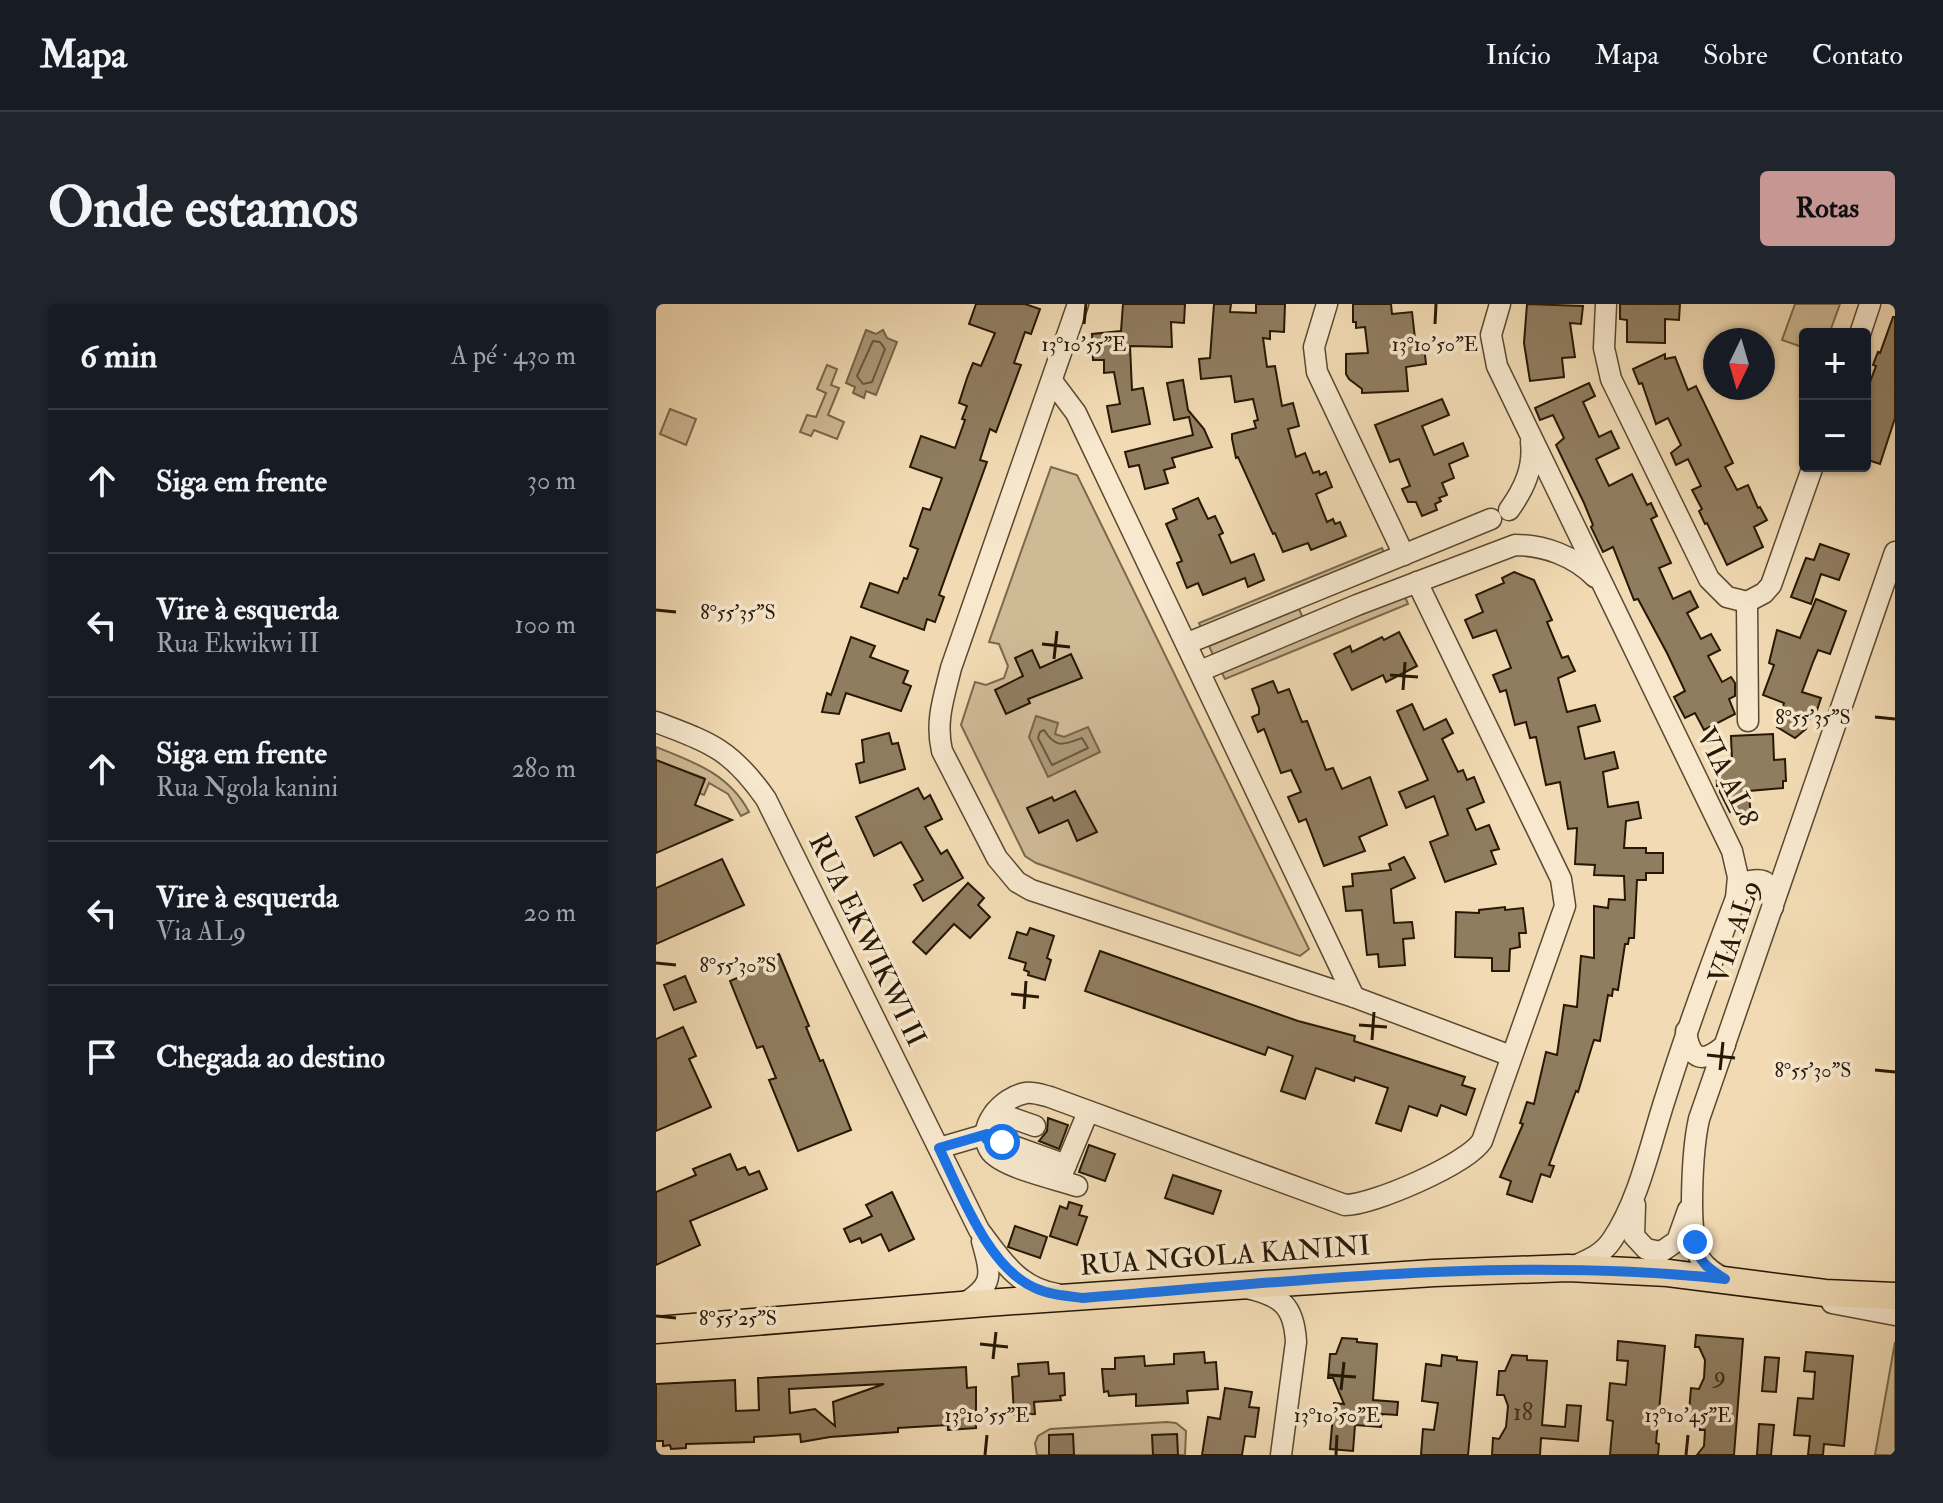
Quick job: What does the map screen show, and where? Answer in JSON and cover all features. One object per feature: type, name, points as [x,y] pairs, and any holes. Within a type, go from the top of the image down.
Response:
[{"type":"main road","name":"RUA NGOLA KANINI","points":[[656,1330],[1235,1286],[1568,1268],[1668,1273],[1825,1293],[1895,1296]]},
{"type":"street","points":[[1078,304],[951,668],[939,713],[942,751],[997,858],[1017,882],[1031,890],[1354,997],[1511,1056]]},
{"type":"street","points":[[1327,304],[1314,347],[1317,372],[1404,555]]},
{"type":"street","name":"VIA AL8","points":[[1500,304],[1491,335],[1492,349],[1504,382],[1732,851],[1738,877],[1736,898],[1686,1031],[1638,1182],[1620,1227],[1596,1257],[1568,1268]]},
{"type":"street","points":[[1606,304],[1604,348],[1611,379],[1709,579],[1727,597],[1747,602],[1764,593],[1771,585],[1811,472]]},
{"type":"street","points":[[1862,328],[1870,304]]},
{"type":"street","points":[[1052,381],[1076,413],[1354,997]]},
{"type":"street","points":[[1188,643],[1500,514],[1518,497],[1529,472],[1530,438]]},
{"type":"street","points":[[1200,671],[1357,605],[1515,545],[1540,547],[1575,561],[1603,585]]},
{"type":"street","name":"VIA AL9","points":[[1738,1281],[1707,1268],[1696,1252],[1691,1170],[1694,1141],[1702,1107],[1895,552]]},
{"type":"street","points":[[1345,579],[1357,605]]},
{"type":"street","points":[[986,1136],[1000,1104],[1011,1097],[1030,1092],[1332,1201],[1359,1205],[1463,1160],[1477,1149],[1486,1132],[1565,906],[1564,894],[1554,865],[1417,582]]},
{"type":"street","points":[[1747,602],[1748,721]]},
{"type":"street","name":"RUA EKWIKWI II","points":[[656,722],[709,743],[730,755],[748,773],[766,799],[979,1230],[1006,1268],[1019,1279],[1049,1293],[1083,1298]]},
{"type":"street","points":[[1736,898],[1743,883],[1756,879],[1766,882],[1772,890],[1773,907]]},
{"type":"street","points":[[1686,1031],[1688,1047],[1701,1058],[1712,1057],[1725,1045]]},
{"type":"street","points":[[995,1112],[1035,1126]]},
{"type":"street","points":[[939,1148],[986,1136],[1068,1177],[1088,1112]]},
{"type":"street","points":[[1638,1182],[1634,1236],[1646,1249],[1661,1252],[1677,1241],[1693,1195]]},
{"type":"street","name":"RUA EKWIKWI II","points":[[960,1305],[980,1293],[989,1278],[990,1269],[979,1230]]},
{"type":"street","name":"RUA NGOLA KANINI","points":[[1738,1281],[1895,1315]]},
{"type":"street","points":[[1235,1286],[1278,1299],[1288,1306],[1292,1315],[1296,1342],[1281,1455]]},
{"type":"shaded area","points":[[1795,304],[1840,304],[1831,328],[1799,328],[1799,346],[1782,340]]},
{"type":"shaded area","points":[[827,365],[837,369],[831,385],[839,388],[828,415],[844,422],[837,439],[814,430],[811,436],[800,432],[807,415],[816,417],[826,393],[817,389]]},
{"type":"shaded area","points":[[670,409],[696,419],[686,445],[660,434]]},
{"type":"shaded area","points":[[1051,467],[1077,475],[1309,949],[1300,956],[1036,863],[1025,856],[961,725],[975,682],[986,685],[1004,678],[1008,666],[999,644],[989,642]]},
{"type":"shaded area","points":[[1382,548],[1385,555],[1202,630],[1199,623]]},
{"type":"shaded area","points":[[1405,597],[1408,604],[1225,679],[1221,671]]},
{"type":"shaded area","points":[[1299,609],[1303,618],[1213,655],[1209,646]]},
{"type":"shaded area","points":[[656,747],[697,764],[721,779],[749,812],[741,816],[728,794],[709,783],[704,795],[699,793],[704,778],[658,761],[656,764]]},
{"type":"shaded area","points":[[1895,1342],[1895,1455],[1875,1455]]},
{"type":"shaded area","points":[[1176,1423],[1186,1431],[1185,1455],[1037,1455],[1035,1443],[1038,1436],[1050,1429]]},
{"type":"water","points":[[866,330],[876,334],[883,330],[887,338],[897,342],[876,395],[866,391],[864,398],[853,393],[855,387],[846,383]]},
{"type":"water","points":[[1036,716],[1058,723],[1055,734],[1064,737],[1088,727],[1100,752],[1048,777],[1029,737]]},
{"type":"building","points":[[976,304],[1025,304],[1040,309],[1031,334],[1025,332],[1014,363],[1021,365],[996,432],[990,429],[980,460],[987,462],[939,595],[944,597],[935,622],[927,619],[924,630],[861,607],[870,583],[898,593],[904,578],[907,579],[918,549],[910,546],[923,508],[930,510],[942,478],[910,467],[921,436],[955,448],[965,420],[962,419],[967,406],[959,403],[967,378],[973,363],[981,366],[995,333],[969,324]]},
{"type":"building","points":[[1123,304],[1185,304],[1184,323],[1171,322],[1172,347],[1130,346],[1132,390],[1143,388],[1150,424],[1112,432],[1107,406],[1120,404],[1114,372],[1104,373],[1104,360],[1093,360],[1092,334],[1121,331]]},
{"type":"building","points":[[1214,304],[1231,304],[1230,312],[1256,313],[1256,304],[1285,304],[1284,332],[1270,331],[1270,339],[1263,338],[1267,367],[1275,366],[1282,406],[1293,403],[1299,426],[1288,429],[1296,457],[1305,453],[1313,473],[1319,471],[1320,475],[1326,472],[1332,487],[1316,494],[1327,522],[1333,519],[1335,524],[1340,522],[1346,536],[1311,550],[1308,543],[1283,552],[1236,458],[1232,439],[1232,434],[1256,428],[1254,421],[1258,420],[1253,399],[1235,402],[1231,376],[1201,379],[1199,359],[1210,358]]},
{"type":"building","points":[[1353,304],[1391,304],[1392,314],[1412,312],[1416,347],[1424,346],[1426,364],[1406,367],[1408,391],[1362,393],[1362,389],[1349,379],[1346,354],[1368,353],[1365,327],[1356,328],[1356,322],[1353,322]]},
{"type":"building","points":[[1527,304],[1583,306],[1581,324],[1570,323],[1575,357],[1562,358],[1564,377],[1530,381],[1524,343]]},
{"type":"building","points":[[1620,304],[1680,304],[1679,320],[1665,319],[1665,343],[1627,342],[1627,320],[1620,319]]},
{"type":"building","points":[[1895,317],[1895,418],[1880,464],[1871,461],[1871,379],[1876,366],[1873,365]]},
{"type":"building","points":[[1665,354],[1665,359],[1675,357],[1688,390],[1696,386],[1733,463],[1725,467],[1737,490],[1748,485],[1767,520],[1754,527],[1763,547],[1727,565],[1705,524],[1699,511],[1702,509],[1692,490],[1701,486],[1688,459],[1676,465],[1671,453],[1681,445],[1668,418],[1656,424],[1642,383],[1639,384],[1633,369]]},
{"type":"building","points":[[1183,380],[1188,410],[1204,429],[1212,447],[1172,458],[1175,467],[1164,470],[1168,483],[1145,489],[1139,465],[1129,467],[1125,452],[1193,435],[1189,417],[1174,420],[1167,383]]},
{"type":"building","points":[[1589,383],[1595,396],[1583,402],[1599,437],[1611,431],[1619,448],[1596,459],[1609,486],[1632,474],[1647,505],[1651,503],[1657,516],[1651,519],[1671,563],[1659,568],[1673,599],[1690,591],[1698,607],[1687,613],[1701,639],[1711,634],[1720,650],[1708,656],[1722,682],[1731,677],[1735,683],[1735,696],[1729,699],[1735,714],[1704,730],[1695,713],[1685,718],[1674,697],[1685,691],[1667,653],[1638,599],[1634,600],[1613,547],[1603,552],[1591,527],[1593,525],[1584,503],[1556,445],[1564,438],[1553,415],[1540,420],[1535,408]]},
{"type":"building","points":[[1442,399],[1449,415],[1422,426],[1434,455],[1463,443],[1468,456],[1449,464],[1454,478],[1442,483],[1447,495],[1435,504],[1437,510],[1422,516],[1416,502],[1408,502],[1402,489],[1410,486],[1399,459],[1390,462],[1375,425]]},
{"type":"building","points":[[1198,498],[1208,519],[1215,516],[1231,563],[1254,554],[1264,580],[1248,587],[1245,578],[1203,595],[1198,583],[1187,588],[1177,563],[1182,561],[1166,524],[1177,519],[1173,509]]},
{"type":"building","points":[[1820,544],[1849,554],[1839,580],[1821,574],[1811,604],[1791,597],[1806,558],[1814,560]]},
{"type":"building","points":[[1514,572],[1534,580],[1552,620],[1547,622],[1562,658],[1568,656],[1575,671],[1558,678],[1567,712],[1595,705],[1600,721],[1578,727],[1585,759],[1614,752],[1618,768],[1603,772],[1608,807],[1638,802],[1641,818],[1626,821],[1624,848],[1646,848],[1646,853],[1663,853],[1663,873],[1646,873],[1646,880],[1637,880],[1634,938],[1629,938],[1628,944],[1625,944],[1618,990],[1613,989],[1612,996],[1608,995],[1600,1041],[1594,1040],[1578,1092],[1549,1165],[1554,1166],[1550,1177],[1541,1174],[1532,1202],[1507,1194],[1511,1181],[1500,1177],[1523,1124],[1520,1123],[1527,1102],[1534,1104],[1546,1052],[1557,1055],[1564,1005],[1577,1007],[1581,956],[1594,958],[1594,906],[1608,908],[1609,899],[1625,900],[1624,876],[1594,875],[1595,865],[1575,864],[1577,828],[1568,829],[1560,782],[1546,785],[1536,737],[1530,738],[1526,722],[1515,725],[1506,690],[1500,692],[1493,675],[1511,668],[1496,630],[1473,638],[1465,620],[1483,612],[1476,595],[1504,583],[1502,578]]},
{"type":"building","points":[[1816,599],[1846,611],[1830,654],[1818,650],[1813,662],[1802,692],[1821,698],[1817,710],[1813,709],[1806,729],[1795,738],[1777,727],[1784,703],[1763,695],[1774,665],[1769,663],[1777,630],[1800,638]]},
{"type":"building","points":[[1399,632],[1417,666],[1386,682],[1383,675],[1352,690],[1334,654],[1350,646],[1352,652]]},
{"type":"building","points":[[851,637],[875,646],[870,657],[908,671],[903,683],[911,686],[901,711],[846,693],[839,714],[822,712]]},
{"type":"building","points":[[1032,650],[1040,668],[1071,654],[1082,678],[1028,699],[1030,703],[1006,714],[995,690],[1023,676],[1015,658]]},
{"type":"building","points":[[1273,681],[1278,693],[1289,689],[1302,722],[1307,721],[1326,770],[1333,768],[1342,789],[1370,777],[1387,825],[1359,837],[1365,851],[1324,866],[1306,819],[1299,822],[1288,797],[1301,792],[1291,770],[1281,773],[1264,729],[1258,732],[1252,717],[1259,714],[1259,708],[1252,689]]},
{"type":"building","points":[[1412,704],[1424,730],[1446,719],[1453,733],[1442,739],[1458,772],[1463,770],[1467,780],[1474,777],[1484,802],[1467,809],[1476,830],[1489,825],[1499,849],[1491,851],[1496,864],[1445,882],[1430,842],[1448,835],[1434,796],[1406,808],[1399,792],[1428,780],[1397,711]]},
{"type":"building","points":[[889,733],[892,744],[898,743],[905,769],[860,783],[856,764],[864,762],[862,740]]},
{"type":"building","points":[[1773,734],[1774,760],[1785,759],[1786,781],[1783,781],[1783,788],[1749,791],[1751,821],[1738,822],[1737,809],[1730,812],[1720,786],[1717,786],[1716,762],[1732,762],[1731,736]]},
{"type":"building","points":[[656,760],[705,779],[695,805],[732,820],[656,853]]},
{"type":"building","points":[[918,788],[924,799],[930,795],[942,819],[925,827],[941,854],[947,850],[963,878],[923,901],[914,885],[923,880],[901,842],[874,856],[856,817]]},
{"type":"building","points":[[1075,791],[1097,832],[1077,841],[1068,820],[1039,833],[1027,808],[1052,797],[1054,801]]},
{"type":"building","points":[[1404,857],[1415,878],[1391,889],[1394,923],[1412,922],[1414,938],[1403,939],[1405,965],[1379,967],[1378,954],[1367,955],[1362,910],[1346,911],[1343,887],[1353,886],[1352,874],[1391,870],[1389,864]]},
{"type":"building","points":[[722,859],[744,905],[656,944],[656,888]]},
{"type":"building","points":[[968,883],[984,898],[978,905],[990,917],[970,938],[954,924],[926,954],[913,942]]},
{"type":"building","points":[[1505,907],[1505,910],[1523,908],[1526,933],[1519,933],[1520,947],[1510,949],[1509,971],[1492,971],[1492,958],[1455,957],[1456,912],[1479,913],[1479,910]]},
{"type":"building","points":[[1030,928],[1054,936],[1047,958],[1051,960],[1045,980],[1028,975],[1029,972],[1024,970],[1026,963],[1009,958],[1017,932],[1027,935]]},
{"type":"building","points":[[1100,951],[1298,1021],[1355,1036],[1354,1041],[1465,1077],[1462,1085],[1475,1089],[1466,1115],[1441,1105],[1437,1116],[1409,1106],[1401,1131],[1376,1123],[1388,1088],[1316,1068],[1305,1099],[1281,1091],[1293,1056],[1268,1047],[1265,1055],[1085,991]]},
{"type":"building","points":[[779,954],[809,1026],[806,1027],[851,1130],[798,1151],[769,1080],[776,1078],[763,1046],[757,1048],[730,981],[756,970],[754,964]]},
{"type":"building","points":[[685,976],[696,1002],[674,1010],[664,985]]},
{"type":"building","points":[[683,1027],[696,1056],[689,1059],[711,1107],[656,1131],[656,1039]]},
{"type":"building","points":[[1048,1118],[1068,1125],[1059,1149],[1039,1141],[1047,1131]]},
{"type":"building","points":[[1089,1145],[1115,1154],[1105,1181],[1079,1172]]},
{"type":"building","points":[[730,1154],[737,1170],[745,1167],[749,1175],[759,1171],[767,1189],[690,1221],[700,1245],[656,1265],[656,1192],[696,1175],[693,1169]]},
{"type":"building","points":[[1173,1175],[1221,1191],[1213,1214],[1165,1198]]},
{"type":"building","points":[[892,1192],[914,1239],[889,1251],[881,1234],[862,1243],[860,1238],[850,1242],[844,1229],[872,1216],[866,1205]]},
{"type":"building","points":[[1069,1202],[1082,1206],[1079,1215],[1087,1217],[1077,1245],[1050,1236],[1060,1206],[1067,1209]]},
{"type":"building","points":[[1015,1226],[1047,1237],[1040,1258],[1008,1247]]},
{"type":"building","points":[[1696,1335],[1743,1339],[1734,1455],[1697,1455],[1704,1446],[1705,1430],[1700,1430],[1696,1413],[1689,1412],[1691,1388],[1699,1389],[1704,1378],[1705,1360],[1699,1347],[1695,1347]]},
{"type":"building","points":[[1342,1338],[1377,1344],[1373,1400],[1398,1402],[1397,1415],[1382,1414],[1381,1427],[1355,1425],[1353,1451],[1330,1449],[1334,1403],[1344,1404],[1333,1378],[1328,1378],[1330,1354],[1336,1354]]},
{"type":"building","points":[[1618,1341],[1665,1346],[1656,1443],[1659,1444],[1658,1455],[1610,1455],[1613,1421],[1607,1420],[1610,1383],[1626,1385],[1628,1361],[1617,1360]]},
{"type":"building","points":[[1204,1352],[1205,1363],[1216,1362],[1218,1389],[1187,1391],[1188,1403],[1136,1406],[1136,1394],[1109,1396],[1108,1391],[1104,1392],[1102,1369],[1115,1369],[1115,1358],[1144,1356],[1145,1366],[1174,1364],[1174,1354]]},
{"type":"building","points":[[1806,1352],[1853,1356],[1844,1446],[1824,1444],[1823,1455],[1808,1455],[1810,1436],[1794,1435],[1798,1398],[1813,1399],[1815,1372],[1804,1371]]},
{"type":"building","points":[[1442,1355],[1477,1362],[1468,1455],[1421,1455],[1423,1429],[1434,1430],[1438,1403],[1422,1401],[1426,1364],[1441,1366]]},
{"type":"building","points":[[1512,1355],[1547,1361],[1542,1425],[1565,1427],[1567,1405],[1581,1406],[1578,1441],[1541,1438],[1540,1455],[1492,1455],[1493,1438],[1499,1439],[1506,1427],[1508,1406],[1504,1395],[1497,1395],[1499,1371],[1505,1371]]},
{"type":"building","points":[[1765,1357],[1779,1358],[1776,1392],[1762,1391]]},
{"type":"building","points":[[1048,1362],[1049,1374],[1064,1373],[1065,1395],[1060,1396],[1061,1400],[1034,1402],[1035,1414],[1014,1415],[1012,1377],[1019,1376],[1018,1364]]},
{"type":"building","points":[[966,1367],[967,1388],[976,1387],[976,1428],[948,1430],[948,1425],[898,1428],[898,1432],[801,1442],[800,1434],[754,1437],[754,1442],[686,1444],[686,1448],[671,1449],[670,1445],[663,1446],[663,1441],[656,1441],[656,1384],[735,1380],[736,1411],[759,1410],[758,1378]],"holes":[[[884,1384],[833,1402],[835,1426],[815,1409],[790,1413],[789,1389]]]},
{"type":"building","points":[[1225,1388],[1252,1392],[1249,1407],[1259,1408],[1255,1437],[1245,1436],[1242,1455],[1202,1455],[1208,1417],[1220,1419]]},
{"type":"building","points":[[1759,1424],[1774,1425],[1771,1455],[1757,1455]]},
{"type":"building","points":[[1073,1434],[1074,1455],[1049,1455],[1049,1435]]},
{"type":"building","points":[[1177,1434],[1178,1455],[1153,1455],[1152,1435]]},
{"type":"route","points":[[1002,1142],[986,1139],[987,1134],[939,1148],[979,1230],[1006,1268],[1034,1288],[1083,1298],[1434,1273],[1568,1268],[1725,1279],[1707,1268],[1696,1252],[1695,1242]]}]
